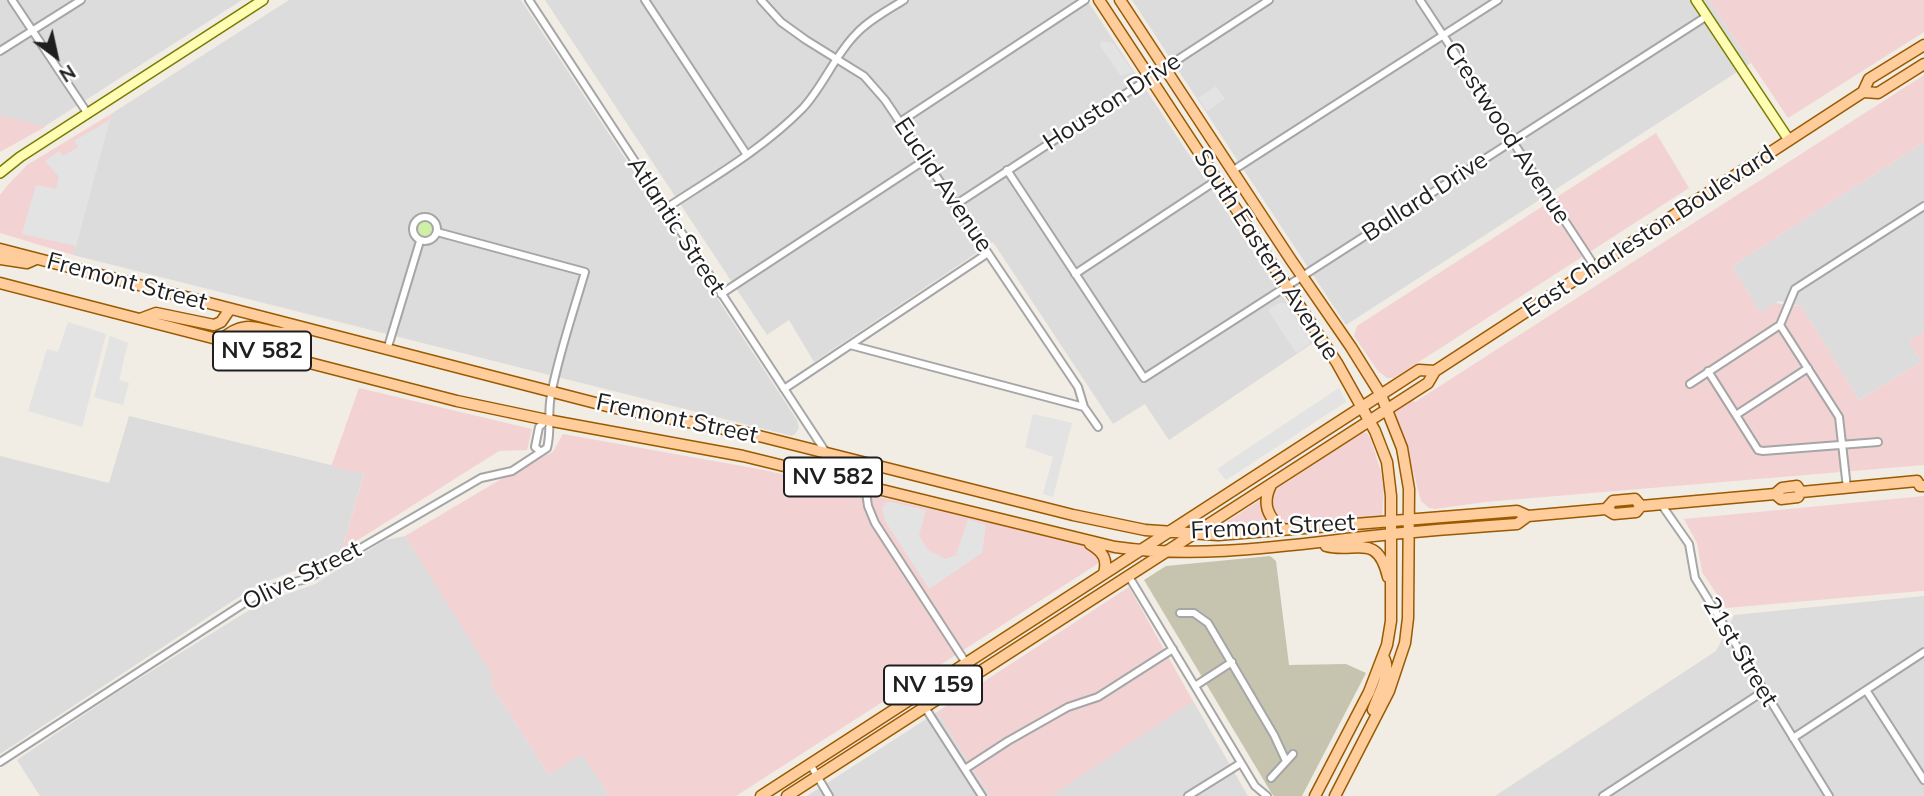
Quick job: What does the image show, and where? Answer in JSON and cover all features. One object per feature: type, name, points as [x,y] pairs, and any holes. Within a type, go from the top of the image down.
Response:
[{"type":"main road","name":"South Eastern Avenue","points":[[1099,0],[1287,286],[1369,420],[1389,469],[1391,621],[1384,658]]},
{"type":"main road","name":"South Eastern Avenue","points":[[1119,0],[1388,409],[1406,466],[1409,526],[1408,618],[1403,654],[1389,691],[1360,746]]},
{"type":"main road","name":"East Charleston Boulevard","points":[[787,796],[1428,383],[1435,371],[1863,92],[1870,79],[1924,44]]},
{"type":"main road","name":"East Charleston Boulevard","points":[[1863,92],[1878,93],[1924,64]]},
{"type":"main road","name":"Fremont Street","points":[[0,249],[611,407],[825,451],[1073,515],[1168,532],[1218,535],[1283,529],[1409,526],[1517,511],[1528,516],[1606,509],[1614,514],[1636,512],[1641,506],[1775,494],[1782,488],[1797,486],[1801,492],[1922,481]]},
{"type":"main road","points":[[0,259],[27,263],[37,259]]},
{"type":"main road","name":"Fremont Street","points":[[0,283],[447,398],[547,420],[743,456],[1087,542],[1166,552],[1248,550],[1319,543],[1391,527]]},
{"type":"main road","points":[[140,319],[156,313],[214,326],[221,322],[230,309]]},
{"type":"main road","points":[[221,340],[240,327],[248,325],[285,334],[303,328]]},
{"type":"main road","name":"East Charleston Boulevard","points":[[761,796],[1419,370],[1435,371]]},
{"type":"main road","points":[[1272,483],[1266,503],[1271,518],[1283,529]]},
{"type":"main road","points":[[1087,542],[1099,549],[1104,556],[1107,562],[1104,573]]},
{"type":"main road","points":[[1319,543],[1331,547],[1361,546],[1374,551],[1385,566],[1391,590]]},
{"type":"main road","points":[[1335,796],[1360,746],[1386,677],[1384,658]]},
{"type":"main road","points":[[1315,794],[1384,658]]},
{"type":"street","points":[[12,0],[88,114]]},
{"type":"street","points":[[0,51],[81,0]]},
{"type":"street","points":[[0,173],[20,157],[263,0]]},
{"type":"street","name":"Atlantic Street","points":[[529,0],[825,451]]},
{"type":"street","points":[[645,0],[747,155]]},
{"type":"street","name":"Euclid Avenue","points":[[761,0],[781,22],[864,76],[885,100],[1078,387],[1084,407],[1098,427]]},
{"type":"street","points":[[665,209],[747,155],[782,128],[804,106],[855,35],[904,0]]},
{"type":"street","points":[[900,122],[1085,0]]},
{"type":"street","name":"Houston Drive","points":[[955,205],[1269,0]]},
{"type":"street","name":"Crestwood Avenue","points":[[1420,0],[1595,267]]},
{"type":"street","points":[[1232,171],[1498,0]]},
{"type":"street","points":[[1696,0],[1789,141]]},
{"type":"street","name":"Ballard Drive","points":[[1076,274],[1144,378],[1706,16]]},
{"type":"street","points":[[721,294],[925,160]]},
{"type":"street","points":[[1007,170],[1076,274],[1217,180]]},
{"type":"street","points":[[1690,384],[1780,325],[1795,289],[1924,206]]},
{"type":"street","points":[[421,217],[432,219],[437,225],[437,232],[432,239],[420,241],[414,235],[412,227],[421,217]]},
{"type":"street","points":[[437,232],[585,272],[552,392],[547,420],[551,430],[547,448],[541,452],[535,447],[539,427],[547,420]]},
{"type":"street","points":[[387,350],[420,241]]},
{"type":"street","points":[[783,389],[988,253]]},
{"type":"street","points":[[1780,325],[1839,417],[1847,488]]},
{"type":"street","points":[[850,345],[1084,407]]},
{"type":"street","points":[[1736,415],[1808,368]]},
{"type":"street","points":[[1708,371],[1758,450],[1878,442]]},
{"type":"street","name":"Olive Street","points":[[0,762],[262,592],[309,578],[481,478],[512,471],[541,452]]},
{"type":"street","points":[[865,485],[868,506],[875,523],[966,663]]},
{"type":"street","name":"21st Street","points":[[1661,504],[1689,544],[1695,578],[1828,793]]},
{"type":"street","points":[[1128,575],[1255,786],[1267,796]]},
{"type":"street","points":[[1180,613],[1202,616],[1233,662],[1286,761]]},
{"type":"street","points":[[965,769],[1068,707],[1098,697],[1173,649]]},
{"type":"street","points":[[1793,738],[1924,652]]},
{"type":"street","points":[[1195,685],[1233,662]]},
{"type":"street","points":[[1866,690],[1924,780]]},
{"type":"street","points":[[1603,796],[1764,691]]},
{"type":"street","points":[[917,695],[982,796]]},
{"type":"street","points":[[1271,778],[1293,754]]},
{"type":"street","points":[[1188,796],[1241,763]]},
{"type":"street","points":[[810,764],[829,796]]},
{"type":"street","points":[[1255,786],[1256,796]]},
{"type":"street","points":[[1818,796],[1828,793]]},
{"type":"shaded area","points":[[0,0],[242,0],[42,128],[0,117]]},
{"type":"shaded area","points":[[289,0],[521,0],[797,420],[799,428],[795,434],[792,436],[73,255],[111,114]]},
{"type":"shaded area","points":[[545,0],[1087,0],[1313,343],[1169,440],[1145,404],[1113,424],[993,242],[814,362],[789,320],[767,335]]},
{"type":"shaded area","points":[[1132,0],[1709,0],[1751,63],[1346,325]]},
{"type":"shaded area","points":[[1709,0],[1924,0],[1924,32],[1788,118]]},
{"type":"shaded area","points":[[1101,41],[1113,43],[1133,72],[1121,76],[1100,46]]},
{"type":"shaded area","points":[[1924,75],[1924,142],[1732,266],[1760,313],[1775,303],[1801,306],[1859,400],[1921,362],[1909,341],[1924,331],[1924,465],[1485,502],[1435,509],[1429,508],[1421,501],[1410,460],[1392,414],[1412,399],[1415,402]]},
{"type":"shaded area","points":[[1216,86],[1225,99],[1207,111],[1198,98]]},
{"type":"shaded area","points":[[111,114],[73,255],[0,233],[0,195],[6,187],[27,165]]},
{"type":"shaded area","points":[[0,115],[45,127],[0,152]]},
{"type":"shaded area","points":[[110,120],[76,246],[22,234],[36,185],[56,189],[59,177],[45,161],[59,151],[63,156],[78,147],[74,141]]},
{"type":"shaded area","points":[[1656,133],[1689,188],[1394,378],[1387,378],[1378,371],[1354,336],[1357,326]]},
{"type":"shaded area","points":[[1924,142],[1924,331],[1909,341],[1921,362],[1859,400],[1801,306],[1779,301],[1760,313],[1732,266]]},
{"type":"shaded area","points":[[1285,303],[1311,343],[1296,353],[1268,310]]},
{"type":"shaded area","points":[[68,322],[106,334],[82,427],[28,411],[47,349],[58,352]]},
{"type":"shaded area","points":[[110,336],[128,343],[119,380],[129,383],[123,405],[94,397]]},
{"type":"shaded area","points":[[359,388],[532,429],[527,450],[499,451],[342,550],[364,474],[331,467]]},
{"type":"shaded area","points":[[1339,388],[1346,402],[1226,480],[1217,469]]},
{"type":"shaded area","points":[[1033,414],[1072,423],[1053,497],[1043,494],[1053,457],[1025,447]]},
{"type":"shaded area","points":[[129,416],[364,473],[342,550],[326,559],[257,585],[0,754],[0,456],[109,483]]},
{"type":"shaded area","points":[[1363,432],[1367,433],[1371,440],[1380,469],[1384,488],[1382,516],[1219,527]]},
{"type":"shaded area","points":[[563,434],[764,470],[1116,552],[736,796],[604,796],[608,793],[582,754],[549,775],[489,682],[494,678],[405,536],[525,465],[553,452]]},
{"type":"shaded area","points":[[1924,496],[1924,591],[1726,608],[1702,572],[1697,543],[1684,519]]},
{"type":"shaded area","points":[[885,503],[926,510],[919,536],[928,550],[945,559],[956,555],[968,519],[986,525],[982,553],[929,589],[885,521],[882,508]]},
{"type":"shaded area","points":[[405,536],[495,678],[489,682],[549,775],[582,753],[608,793],[604,796],[40,796],[17,760],[113,695],[259,604],[315,584],[385,540]]},
{"type":"shaded area","points":[[1270,556],[1276,561],[1289,665],[1346,664],[1366,673],[1302,796],[1272,794],[1144,580],[1166,566]]},
{"type":"shaded area","points":[[1129,587],[1193,701],[1051,796],[990,796],[937,712]]},
{"type":"shaded area","points":[[1924,596],[1924,796],[1495,796],[1716,651],[1734,615]]},
{"type":"shaded area","points":[[1192,699],[1248,796],[1050,796]]},
{"type":"shaded area","points":[[937,712],[990,796],[807,796]]},
{"type":"green space","points":[[424,214],[432,217],[435,225],[432,233],[424,236],[416,233],[413,225],[416,217]]}]
